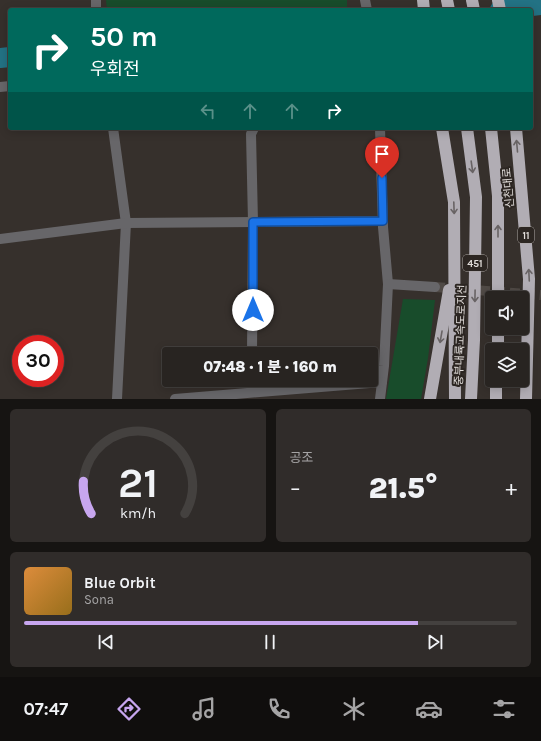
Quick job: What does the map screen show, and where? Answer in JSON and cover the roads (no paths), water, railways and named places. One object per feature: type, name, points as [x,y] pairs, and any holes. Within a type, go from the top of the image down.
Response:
[{"type":"highway","points":[[442,130],[454,202],[455,399]]},
{"type":"highway","name":"중부내륙고속도로지선","points":[[466,130],[476,197],[474,340],[470,399]]},
{"type":"highway","name":"451","points":[[490,130],[498,196],[498,291]]},
{"type":"highway","name":"신천대로","points":[[516,130],[529,279],[528,342]]},
{"type":"highway","points":[[430,399],[455,257]]},
{"type":"highway","points":[[520,399],[528,342]]},
{"type":"highway","points":[[526,399],[528,342]]},
{"type":"highway","points":[[496,387],[496,399]]},
{"type":"street","points":[[113,130],[126,223],[117,399]]},
{"type":"street","points":[[252,347],[253,222],[251,134],[253,130]]},
{"type":"street","points":[[380,130],[383,221],[388,284],[380,399]]},
{"type":"street","points":[[0,239],[126,223],[383,221]]},
{"type":"street","points":[[388,284],[435,287]]},
{"type":"street","points":[[175,399],[382,382]]},
{"type":"street","points":[[253,387],[253,392]]},
{"type":"waterway","points":[[516,8],[541,5]]},
{"type":"waterway","points":[[0,58],[8,57]]},
{"type":"tunnel","points":[[435,287],[541,295]]}]
